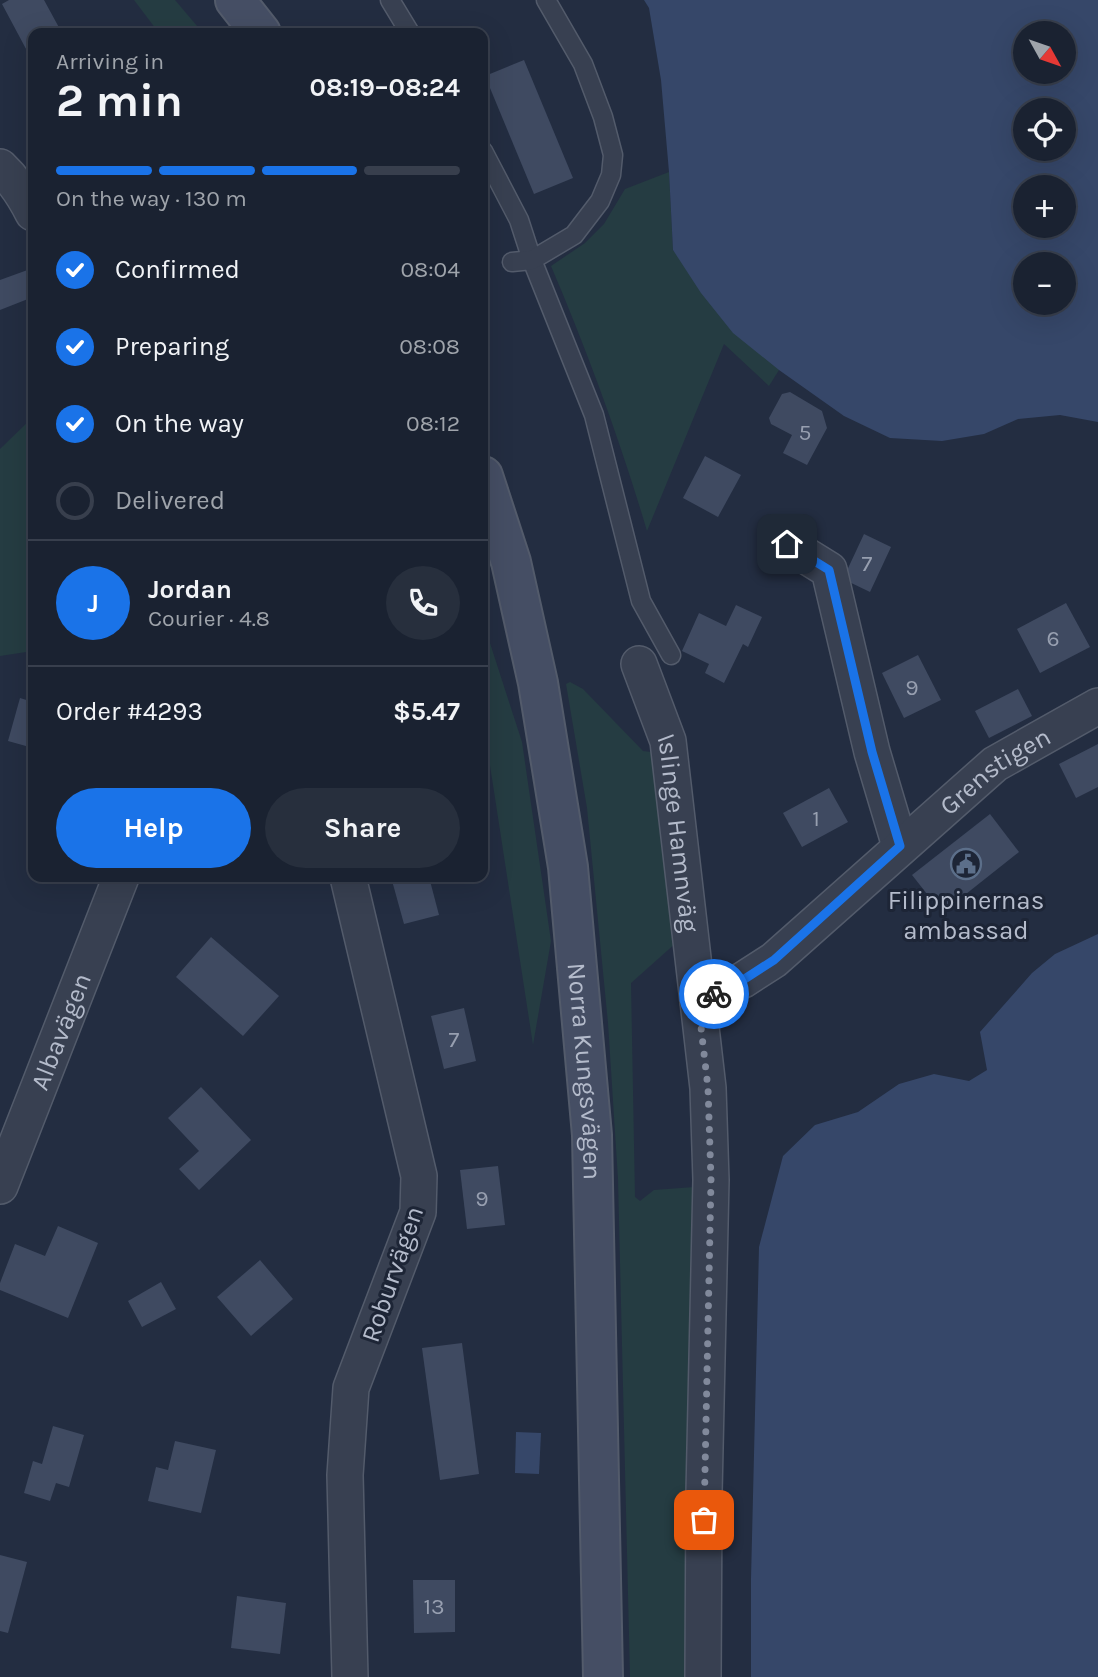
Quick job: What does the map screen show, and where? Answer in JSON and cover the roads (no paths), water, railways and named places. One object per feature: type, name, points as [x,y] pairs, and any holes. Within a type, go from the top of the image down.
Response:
[{"type":"main road","points":[[235,0],[257,28]]},
{"type":"main road","name":"Norra Kungsvägen","points":[[488,492],[511,562],[532,656],[568,867],[592,1135],[603,1677]]},
{"type":"street","points":[[0,167],[12,178],[28,203]]},
{"type":"street","points":[[787,544],[829,570],[872,752],[900,846]]},
{"type":"street","name":"Islinge Hamnväg","points":[[655,659],[668,741],[708,1088],[711,1180],[703,1677]]},
{"type":"street","name":"Grenstigen","points":[[698,1001],[743,980],[774,960],[995,764],[1098,706]]},
{"type":"street","name":"Albavägen","points":[[0,1186],[119,882]]},
{"type":"street","name":"Roburvägen","points":[[349,882],[419,1176],[418,1212],[351,1388],[345,1475],[350,1677]]},
{"type":"lane","points":[[390,0],[407,28]]},
{"type":"lane","points":[[512,262],[532,260],[574,234],[600,201],[611,175],[613,155],[603,117],[583,64],[546,0]]},
{"type":"lane","name":"Islinge Hamnväg","points":[[488,161],[519,220],[532,260],[594,415],[655,659]]},
{"type":"water","points":[[644,0],[1098,0],[1098,422],[1060,415],[1018,419],[984,434],[942,441],[890,438],[844,416],[779,370],[733,333],[701,293],[673,250],[661,80],[649,8]]},
{"type":"water","points":[[1098,934],[1098,1677],[751,1677],[759,1247],[783,1156],[815,1125],[858,1112],[899,1084],[934,1074],[969,1081],[987,1070],[980,1032],[1032,973],[1055,954]]},
{"type":"water","points":[[516,1432],[541,1433],[539,1474],[515,1473]]},
{"type":"place","name":"Filippinernas ambassad","points":[[966,864]]}]
